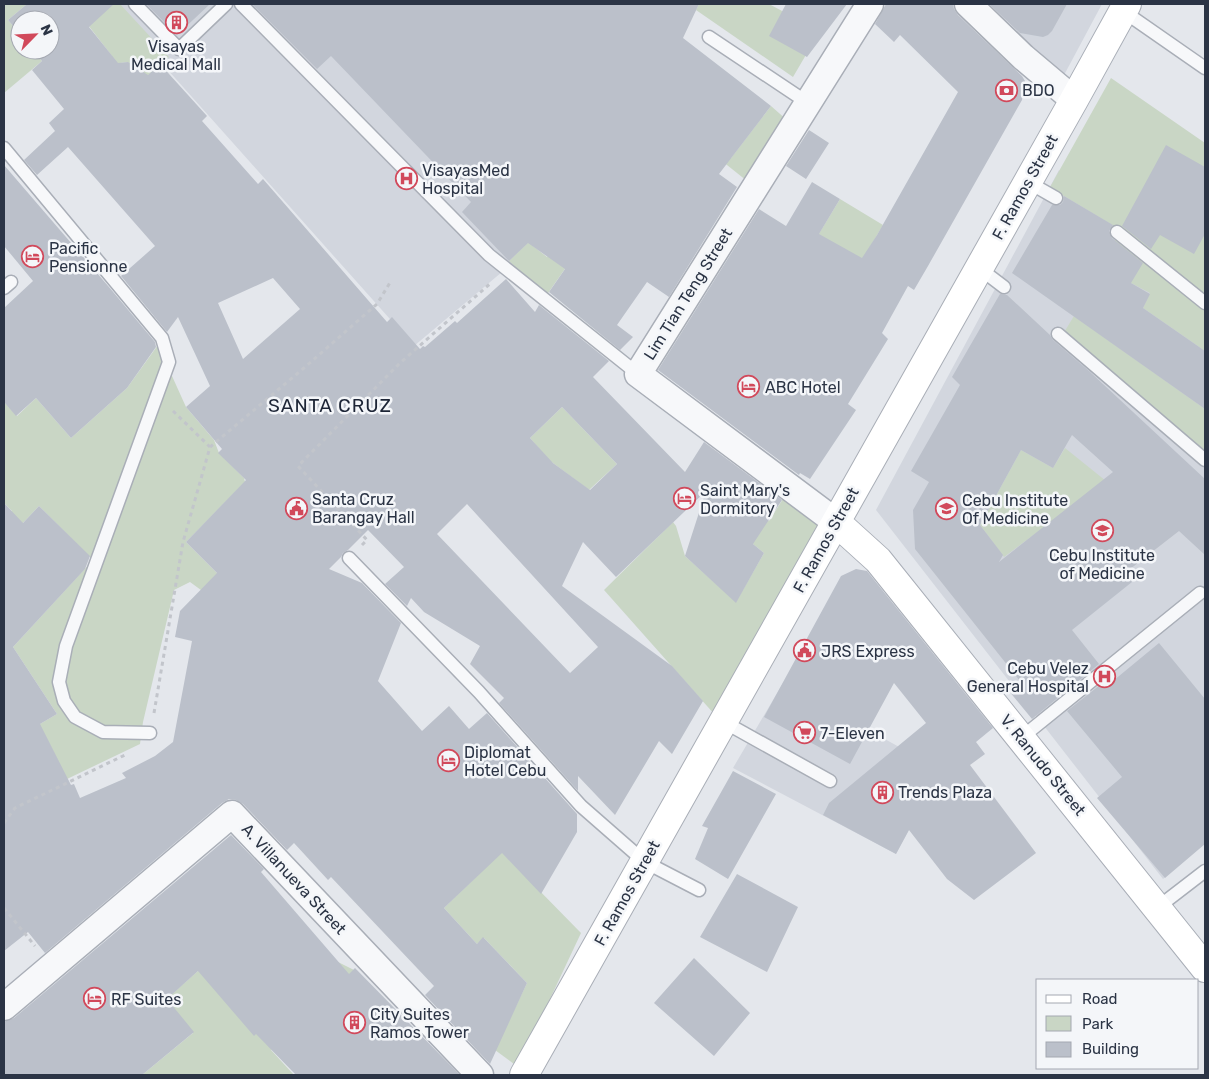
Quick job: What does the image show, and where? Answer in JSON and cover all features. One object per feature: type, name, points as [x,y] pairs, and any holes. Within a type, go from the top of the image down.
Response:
[{"type":"street","name":"Lim Tian Teng Street","points":[[836,522],[638,374],[870,4]]},
{"type":"street","points":[[968,4],[1023,57],[1074,100]]},
{"type":"street","name":"F. Ramos Street","points":[[529,1073],[645,862],[1125,7]]},
{"type":"street","name":"V. Ranudo Street","points":[[836,522],[878,560],[1205,968]]},
{"type":"street","name":"A. Villanueva Street","points":[[4,1008],[232,814],[480,1075]]},
{"type":"lane","points":[[135,4],[179,50],[226,4]]},
{"type":"lane","points":[[240,4],[462,229],[506,269],[638,374]]},
{"type":"lane","points":[[1125,7],[1205,68]]},
{"type":"lane","points":[[709,37],[808,103]]},
{"type":"lane","points":[[4,148],[162,338],[169,362],[66,646],[59,682],[64,701],[75,717],[89,725],[103,732],[150,733]]},
{"type":"lane","points":[[1028,182],[1056,198]]},
{"type":"lane","points":[[1117,232],[1205,303]]},
{"type":"lane","points":[[979,268],[1004,287]]},
{"type":"lane","points":[[1058,334],[1205,460]]},
{"type":"lane","points":[[349,558],[479,692],[581,806],[645,862],[699,890]]},
{"type":"lane","points":[[1020,738],[1200,593]]},
{"type":"lane","points":[[724,722],[830,781]]},
{"type":"lane","points":[[1157,908],[1205,871]]},
{"type":"path","points":[[349,558],[367,540],[298,466],[400,363],[506,269]]},
{"type":"path","points":[[4,823],[15,808],[147,745],[183,542],[210,448],[377,304],[391,281]]},
{"type":"path","points":[[172,410],[210,448]]},
{"type":"path","points":[[4,908],[51,967]]},
{"type":"shaded area","name":"VisayasMed Hospital","points":[[109,4],[602,4],[629,37],[533,246],[414,346]]},
{"type":"shaded area","points":[[990,4],[1102,4],[1063,77]]},
{"type":"shaded area","name":"Cebu Velez General Hospital","points":[[1059,170],[1205,294],[1205,843],[1163,879],[876,510]]},
{"type":"shaded area","name":"Trends Plaza","points":[[783,683],[941,770],[896,854],[733,768]]},
{"type":"green space","points":[[4,4],[27,4],[20,10],[10,10],[10,18],[8,20],[10,22],[10,60],[42,61],[4,93]]},
{"type":"green space","points":[[48,4],[120,4],[169,57],[138,84],[128,62],[120,63],[108,73],[112,56],[88,25],[75,36],[60,18],[60,10],[53,10]]},
{"type":"green space","points":[[699,4],[769,4],[799,20],[817,36],[793,77],[696,10]]},
{"type":"green space","points":[[1111,78],[1205,143],[1205,351],[1143,308],[1150,293],[1131,283],[1113,246],[1119,229],[1049,189]]},
{"type":"green space","points":[[771,106],[788,121],[747,181],[702,145],[706,139],[731,158]]},
{"type":"green space","points":[[840,199],[883,225],[863,259],[797,270]]},
{"type":"green space","points":[[531,240],[533,246],[547,257],[552,251],[569,263],[546,296],[509,261]]},
{"type":"green space","points":[[1074,316],[1205,409],[1205,453],[1063,334]]},
{"type":"green space","points":[[158,345],[186,407],[214,440],[219,453],[244,478],[245,482],[186,542],[231,587],[216,601],[190,582],[174,590],[143,722],[140,744],[67,779],[50,745],[4,772],[4,745],[57,714],[13,647],[93,560],[39,506],[4,543],[4,519],[12,511],[4,503],[4,402],[17,416],[36,398],[71,438],[127,388]]},
{"type":"green space","points":[[562,407],[617,464],[589,490],[549,460],[530,438]]},
{"type":"green space","points":[[1065,448],[1106,481],[1004,557],[980,525],[1021,450],[1053,468]]},
{"type":"green space","points":[[788,491],[829,523],[715,715],[604,590],[673,522],[685,556],[736,602],[764,553],[732,527],[746,506],[769,521]]},
{"type":"green space","points":[[490,840],[581,933],[518,1067],[495,1050],[527,983],[484,938],[477,944],[444,908],[478,875]]},
{"type":"green space","points":[[338,962],[354,970],[271,1050],[294,1075],[142,1075],[193,1033],[165,997],[172,994],[198,971]]},
{"type":"building","points":[[27,4],[114,4],[89,27],[118,63],[128,62],[148,75],[160,64],[207,116],[202,121],[258,184],[263,179],[387,322],[392,317],[420,349],[423,346],[425,347],[455,321],[457,323],[506,279],[535,312],[539,305],[609,361],[593,377],[685,472],[704,442],[782,500],[753,544],[764,553],[736,603],[685,556],[706,491],[616,577],[583,542],[562,586],[672,666],[703,701],[672,754],[659,741],[615,815],[578,776],[578,791],[499,703],[504,698],[470,664],[480,646],[424,612],[411,598],[407,606],[385,584],[404,567],[368,530],[329,569],[362,583],[401,623],[378,681],[422,731],[449,706],[469,729],[487,713],[577,814],[577,832],[541,894],[502,853],[444,908],[477,944],[483,937],[527,983],[490,1064],[425,995],[434,986],[331,877],[328,880],[294,843],[287,850],[243,804],[236,800],[229,799],[222,803],[45,953],[28,932],[4,951],[4,503],[23,523],[39,506],[90,556],[85,569],[13,647],[57,714],[40,724],[71,785],[74,784],[80,798],[126,778],[122,773],[155,756],[173,742],[192,641],[175,637],[180,611],[217,573],[186,542],[246,480],[218,453],[222,449],[186,407],[210,386],[178,317],[167,332],[121,276],[155,246],[68,147],[37,175],[24,160],[55,131],[49,123],[64,109],[32,70],[42,61],[60,60],[60,10],[20,10]],"holes":[[[273,278],[300,309],[243,359],[218,303]],[[562,407],[617,464],[590,490],[553,463],[530,438]],[[467,504],[598,647],[570,673],[437,534]]]},
{"type":"building","name":"Visayas Medical Mall","points":[[146,4],[210,4],[177,35]]},
{"type":"building","points":[[252,4],[699,4],[683,38],[771,106],[719,174],[737,187],[669,297],[647,282],[617,325],[633,337],[620,350],[549,292],[565,269],[528,243],[509,261],[462,212],[471,202],[331,56],[317,69]]},
{"type":"building","points":[[786,4],[847,4],[807,57],[769,36]]},
{"type":"building","points":[[886,4],[953,4],[958,15],[1022,76],[1025,81],[1022,100],[914,290],[908,286],[882,333],[888,339],[848,404],[856,410],[810,479],[800,473],[799,475],[658,370],[759,209],[786,226],[812,182],[840,199],[819,234],[862,258],[877,235],[958,92],[900,35],[894,42],[875,24]]},
{"type":"building","points":[[989,4],[1067,4],[1052,31],[1043,37],[1020,33]]},
{"type":"building","points":[[809,130],[829,143],[806,179],[786,166]]},
{"type":"building","points":[[1166,145],[1205,167],[1205,234],[1194,254],[1160,235],[1151,249],[1122,226]]},
{"type":"building","points":[[4,165],[155,342],[156,347],[127,388],[71,438],[36,398],[16,416],[4,402],[4,308],[33,281],[4,246]]},
{"type":"building","points":[[1064,196],[1113,225],[1109,231],[1112,238],[1143,263],[1131,283],[1150,294],[1143,308],[1205,351],[1205,409],[1012,273],[1052,205],[1060,205],[1063,202]]},
{"type":"building","points":[[1000,294],[1007,295],[1053,340],[1205,479],[1205,555],[1179,531],[1125,573],[1132,582],[1072,630],[1099,664],[1032,719],[1009,691],[1020,681],[915,549],[913,510],[929,482],[911,471],[960,385],[952,377]],"holes":[[[1072,435],[1113,472],[999,562],[1003,555],[980,525],[1021,450],[1053,468]]]},
{"type":"building","points":[[856,569],[867,571],[993,728],[976,742],[985,754],[970,765],[1036,853],[974,900],[947,879],[909,830],[896,854],[823,815],[829,803],[926,723],[894,683],[850,764],[764,717],[841,576]]},
{"type":"building","points":[[1159,643],[1205,699],[1205,844],[1165,878],[1097,798],[1122,777],[1067,711],[1110,677],[1113,681]]},
{"type":"building","points":[[733,771],[776,794],[728,879],[695,859],[708,828],[702,826]]},
{"type":"building","points":[[231,835],[264,869],[261,872],[349,974],[355,968],[460,1075],[296,1075],[256,1034],[254,1036],[198,971],[167,999],[194,1032],[142,1075],[4,1075],[4,1022],[14,1018]]},
{"type":"building","points":[[737,874],[798,907],[767,972],[700,937]]},
{"type":"building","points":[[694,958],[750,1013],[714,1056],[654,1003]]},
{"type":"place","name":"Visayas Medical Mall","points":[[176,22]]},
{"type":"place","name":"BDO","points":[[1006,90]]},
{"type":"place","name":"VisayasMed Hospital","points":[[406,179]]},
{"type":"place","name":"Pacific Pensionne","points":[[33,257]]},
{"type":"place","name":"ABC Hotel","points":[[749,387]]},
{"type":"place","name":"Saint Mary's Dormitory","points":[[684,499]]},
{"type":"place","name":"Santa Cruz Barangay Hall","points":[[296,508]]},
{"type":"place","name":"Cebu Institute Of Medicine","points":[[946,509]]},
{"type":"place","name":"Cebu Institute of Medicine","points":[[1102,531]]},
{"type":"place","name":"JRS Express","points":[[805,651]]},
{"type":"place","name":"Cebu Velez General Hospital","points":[[1105,677]]},
{"type":"place","name":"7-Eleven","points":[[804,733]]},
{"type":"place","name":"Diplomat Hotel Cebu","points":[[448,761]]},
{"type":"place","name":"Trends Plaza","points":[[882,792]]},
{"type":"place","name":"RF Suites","points":[[95,999]]},
{"type":"place","name":"City Suites Ramos Tower","points":[[354,1023]]},
{"type":"district","name":"SANTA CRUZ","points":[[330,405]]}]
